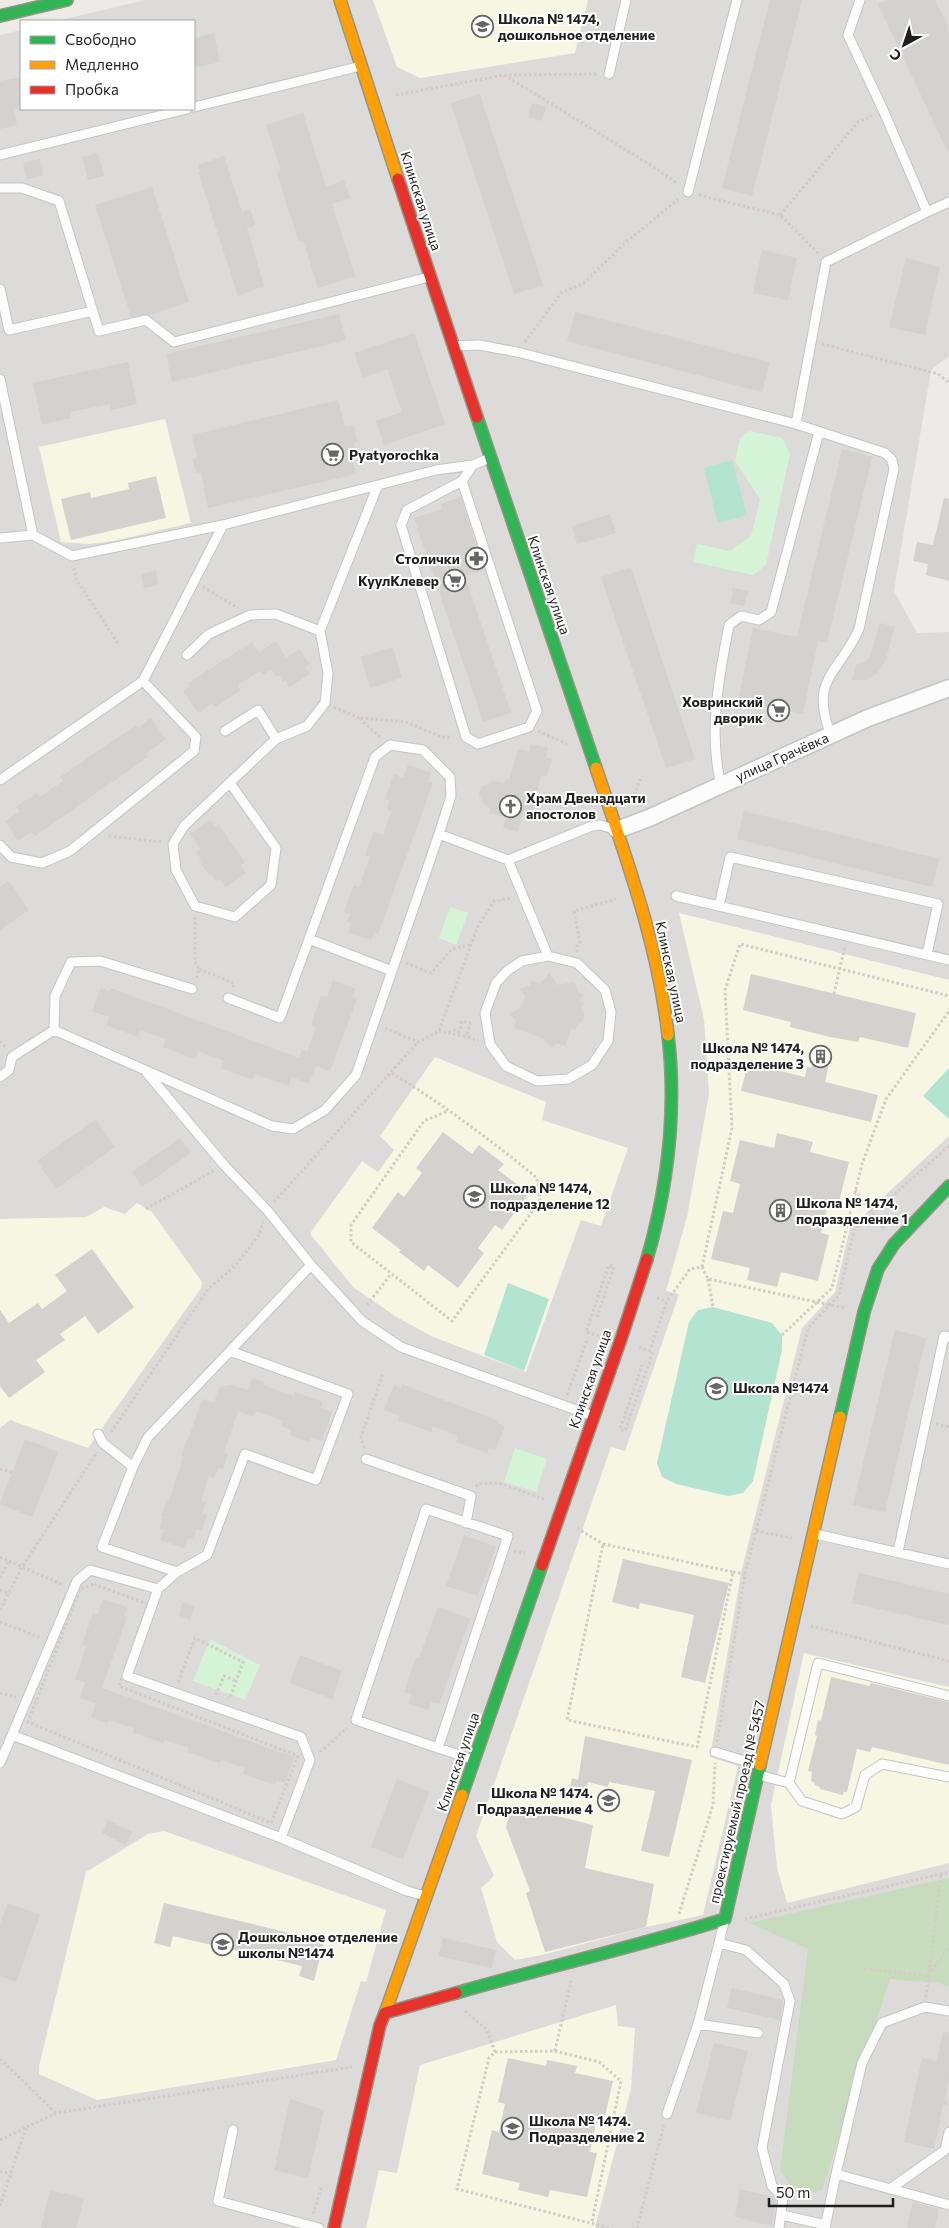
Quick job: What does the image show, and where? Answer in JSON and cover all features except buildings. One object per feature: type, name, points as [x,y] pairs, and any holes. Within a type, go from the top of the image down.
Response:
[{"type":"street","points":[[0,16],[67,0]]},
{"type":"street","name":"Клинская улица","points":[[340,0],[429,277],[638,893],[662,986],[671,1047],[672,1107],[669,1158],[659,1213],[633,1302],[475,1760],[385,2013]]},
{"type":"street","name":"улица Грачёвка","points":[[616,830],[649,818],[868,718],[949,688]]},
{"type":"street","name":"проектируемый проезд № 5457","points":[[385,2013],[541,1968],[672,1936],[725,1919],[864,1312],[878,1269],[894,1244],[949,1186]]},
{"type":"street","points":[[334,2228],[380,2025],[385,2013]]},
{"type":"lane","points":[[609,74],[626,0]]},
{"type":"lane","points":[[688,192],[737,0]]},
{"type":"lane","points":[[860,0],[848,35],[884,112],[926,212]]},
{"type":"lane","points":[[195,107],[362,66]]},
{"type":"lane","points":[[0,155],[183,110]]},
{"type":"lane","points":[[0,188],[22,188],[59,200],[99,330],[146,320],[174,342],[429,277]]},
{"type":"lane","points":[[796,424],[826,262],[949,202]]},
{"type":"lane","points":[[0,289],[9,330],[93,311]]},
{"type":"lane","points":[[453,346],[480,345],[517,352],[796,424],[885,453],[892,460],[894,468],[860,630],[830,674],[824,687],[822,701],[824,716],[831,736]]},
{"type":"lane","points":[[0,379],[33,535]]},
{"type":"lane","points":[[721,785],[716,765],[717,686],[729,624],[741,616],[759,620],[770,612],[819,432]]},
{"type":"lane","points":[[0,538],[33,535],[72,556],[223,525],[436,470],[473,465],[490,458]]},
{"type":"lane","points":[[462,481],[537,711],[529,727],[478,744],[466,737],[401,525],[407,510],[462,481],[473,465]]},
{"type":"lane","points":[[230,783],[276,848],[271,885],[235,917],[195,906],[176,870],[173,844],[184,826],[276,739],[306,726],[325,703],[328,673],[320,631],[378,485]]},
{"type":"lane","points":[[0,780],[142,681],[223,525]]},
{"type":"lane","points":[[186,655],[209,634],[250,615],[276,614],[320,631]]},
{"type":"lane","points":[[0,845],[11,857],[42,863],[70,851],[194,751],[196,737],[142,681]]},
{"type":"lane","points":[[225,731],[258,710],[276,739]]},
{"type":"lane","points":[[54,1030],[272,1126],[293,1129],[325,1110],[356,1075],[452,796],[450,777],[423,750],[390,745],[375,757],[280,1018],[228,998]]},
{"type":"lane","points":[[439,834],[508,860],[592,826],[600,825],[616,830]]},
{"type":"lane","points":[[719,906],[730,857],[938,904],[927,954]]},
{"type":"lane","points":[[508,860],[548,956]]},
{"type":"lane","points":[[676,896],[949,960]]},
{"type":"lane","points":[[309,940],[392,971]]},
{"type":"lane","points":[[548,956],[577,963],[605,990],[611,1012],[608,1040],[592,1065],[568,1079],[537,1081],[506,1066],[490,1044],[485,1013],[496,984],[507,971],[522,961],[548,956]]},
{"type":"lane","points":[[54,1030],[54,996],[71,962],[100,961],[192,989]]},
{"type":"lane","points":[[0,1077],[9,1070],[12,1057],[54,1030]]},
{"type":"lane","points":[[145,1071],[224,1165],[267,1210],[311,1265],[362,1322],[401,1347],[593,1416]]},
{"type":"lane","points":[[177,1572],[102,1547],[133,1467],[148,1437],[311,1265]]},
{"type":"lane","points":[[898,1552],[944,1336],[949,1337]]},
{"type":"lane","points":[[230,1351],[348,1394],[316,1480],[245,1454],[207,1555],[177,1572],[158,1589],[127,1676],[301,1737],[310,1760],[281,1838]]},
{"type":"lane","points":[[98,1434],[103,1443],[133,1467]]},
{"type":"lane","points":[[366,1459],[471,1496],[466,1523]]},
{"type":"lane","points":[[438,1748],[508,1536],[426,1509],[356,1720],[438,1748],[475,1760]]},
{"type":"lane","points":[[812,1538],[898,1552],[949,1564]]},
{"type":"lane","points":[[0,1763],[77,1581],[90,1570],[158,1589]]},
{"type":"lane","points":[[789,1783],[818,1664],[949,1696]]},
{"type":"lane","points":[[12,1735],[281,1838],[407,1891],[427,1896]]},
{"type":"lane","points":[[715,1752],[789,1783],[802,1801],[842,1814],[856,1807],[865,1775],[882,1764],[949,1777]]},
{"type":"lane","points":[[667,2114],[698,2024],[725,1919]]},
{"type":"lane","points":[[719,1943],[746,1950],[784,1984],[790,2002],[762,2148],[772,2186],[783,2198],[779,2228]]},
{"type":"lane","points":[[782,2215],[825,2226],[862,2063],[882,2022],[925,2007],[949,2012]]},
{"type":"lane","points":[[698,2024],[758,2033]]},
{"type":"lane","points":[[233,2130],[218,2201],[319,2228]]},
{"type":"lane","points":[[890,2188],[945,2150],[949,2132]]},
{"type":"lane","points":[[836,2174],[949,2205]]},
{"type":"path","points":[[396,94],[504,75],[609,74]]},
{"type":"path","points":[[504,75],[646,162],[688,192],[780,215],[826,262]]},
{"type":"path","points":[[780,215],[858,122],[884,112]]},
{"type":"path","points":[[517,352],[561,293],[584,282],[626,242],[688,192]]},
{"type":"path","points":[[811,342],[938,374],[949,383]]},
{"type":"path","points":[[72,556],[76,579],[119,644]]},
{"type":"path","points":[[194,581],[250,615]]},
{"type":"path","points":[[325,703],[359,718],[390,745]]},
{"type":"path","points":[[359,718],[406,722],[442,737],[466,737]]},
{"type":"path","points":[[529,727],[570,745]]},
{"type":"path","points":[[634,795],[642,776]]},
{"type":"path","points":[[92,834],[151,841]]},
{"type":"path","points":[[439,1031],[478,926],[494,901],[524,897]]},
{"type":"path","points":[[577,946],[580,943],[574,911],[616,899]]},
{"type":"path","points":[[195,906],[195,962],[199,970],[216,976]]},
{"type":"path","points":[[834,994],[847,936]]},
{"type":"path","points":[[713,1307],[708,1279],[702,1266],[732,1128],[725,990],[740,944],[949,996]]},
{"type":"path","points":[[396,959],[431,973],[452,949],[471,945]]},
{"type":"path","points":[[192,989],[199,970]]},
{"type":"path","points":[[782,1335],[832,1288],[862,1164],[886,1100],[949,1011]]},
{"type":"path","points":[[447,1033],[453,1030],[459,1032],[462,1020],[470,1023],[467,1034],[470,1038]]},
{"type":"path","points":[[374,1024],[418,1042]]},
{"type":"path","points":[[0,1610],[22,1567],[103,1443],[209,1288],[235,1266],[259,1235],[267,1210],[418,1042],[439,1031],[490,1044]]},
{"type":"path","points":[[392,1072],[496,1144],[537,1178],[540,1200],[452,1321],[351,1242],[351,1225],[424,1121],[448,1111]]},
{"type":"path","points":[[745,1574],[808,1328],[839,1295],[854,1230],[949,1146]]},
{"type":"path","points":[[146,1209],[224,1165]]},
{"type":"path","points":[[855,1190],[894,1244]]},
{"type":"path","points":[[597,1317],[614,1267],[609,1265],[586,1332],[599,1336]]},
{"type":"path","points":[[651,1347],[667,1301],[690,1269],[702,1266]]},
{"type":"path","points":[[367,1305],[391,1274]]},
{"type":"path","points":[[708,1279],[830,1305]]},
{"type":"path","points":[[657,1298],[667,1301]]},
{"type":"path","points":[[567,1394],[587,1340]]},
{"type":"path","points":[[639,1347],[652,1352],[625,1431],[620,1429],[643,1363]]},
{"type":"path","points":[[366,1459],[361,1438],[383,1373]]},
{"type":"path","points":[[0,1469],[12,1472]]},
{"type":"path","points":[[471,1496],[478,1484],[498,1483],[544,1499]]},
{"type":"path","points":[[577,1528],[602,1544],[733,1572],[697,1747],[567,1720],[602,1544]]},
{"type":"path","points":[[756,1531],[812,1538]]},
{"type":"path","points":[[0,1556],[73,1590]]},
{"type":"path","points":[[0,1578],[9,1561]]},
{"type":"path","points":[[94,1584],[147,1604],[118,1686],[298,1756],[271,1823],[28,1722],[80,1589],[94,1584]]},
{"type":"path","points":[[0,1590],[8,1594]]},
{"type":"path","points":[[0,1622],[51,1642]]},
{"type":"path","points":[[803,1624],[949,1661]]},
{"type":"path","points":[[179,1680],[195,1638],[243,1662],[230,1698],[207,1690]]},
{"type":"path","points":[[212,1706],[224,1676],[236,1681]]},
{"type":"path","points":[[310,1760],[356,1720]]},
{"type":"path","points":[[744,1920],[949,1872]]},
{"type":"path","points":[[925,2007],[927,1976],[942,1873]]},
{"type":"path","points":[[927,1976],[949,1947]]},
{"type":"path","points":[[864,1969],[927,1976]]},
{"type":"path","points":[[555,2051],[572,1978]]},
{"type":"path","points":[[445,1996],[487,2030],[495,2052]]},
{"type":"path","points":[[592,2222],[621,2081],[599,2062],[555,2051],[495,2052],[489,2058],[457,2189],[610,2228]]},
{"type":"path","points":[[0,2059],[56,2113]]},
{"type":"path","points":[[0,2140],[56,2113],[357,2066]]},
{"type":"path","points":[[944,2103],[949,2104]]},
{"type":"path","points":[[637,2228],[667,2114]]},
{"type":"path","points":[[0,2206],[26,2127]]},
{"type":"path","points":[[0,2172],[11,2173]]},
{"type":"shaded area","points":[[145,0],[949,0],[949,356],[931,370],[894,591],[917,633],[949,632],[949,2228],[0,2228],[0,35],[20,30],[20,110],[195,110],[195,20],[60,20]]},
{"type":"shaded area","name":"Школа № 1474, дошкольное отделение","points":[[373,0],[588,0],[575,53],[420,78],[397,67]]},
{"type":"shaded area","points":[[165,419],[191,523],[113,541],[90,544],[61,542],[39,447]]},
{"type":"shaded area","name":"Школа №1474","points":[[679,913],[949,980],[949,1136],[850,1228],[835,1292],[802,1328],[741,1573],[710,1757],[738,1766],[703,1915],[646,1927],[542,1955],[515,1960],[497,1942],[481,1888],[494,1876],[476,1836],[611,1447],[625,1451],[679,1294],[666,1291],[687,1217],[709,1094],[704,1019]]},
{"type":"shaded area","name":"Школа № 1474, подразделение 12","points":[[435,1057],[546,1102],[542,1120],[628,1148],[601,1226],[581,1220],[526,1372],[433,1337],[395,1316],[353,1287],[311,1235],[311,1232],[362,1161],[378,1172],[394,1150],[380,1136]]},
{"type":"shaded area","points":[[137,1203],[152,1212],[202,1282],[201,1288],[88,1448],[10,1420],[0,1428],[0,1219],[86,1217],[104,1207],[125,1214]]},
{"type":"shaded area","points":[[804,1653],[949,1687],[949,1863],[787,1903],[777,1868],[771,1805]]},
{"type":"shaded area","name":"Дошкольное отделение школы №1474","points":[[164,1831],[386,1910],[366,1982],[361,1981],[336,2060],[97,2100],[39,2074],[39,2066],[86,1872],[148,1834]]},
{"type":"shaded area","name":"Школа № 1474. Подразделение 2","points":[[616,2005],[618,2026],[635,2028],[631,2089],[595,2228],[366,2228],[379,2170],[397,2173],[420,2065]]},
{"type":"green space","points":[[750,431],[782,438],[790,454],[766,565],[753,575],[693,562],[697,544],[730,551],[751,536],[760,499],[735,461],[740,438]]},
{"type":"green space","points":[[732,460],[747,515],[718,523],[704,468]]},
{"type":"green space","points":[[450,907],[468,913],[456,945],[439,938]]},
{"type":"green space","points":[[949,1068],[949,1119],[923,1096]]},
{"type":"green space","points":[[508,1283],[549,1299],[524,1371],[484,1355]]},
{"type":"green space","points":[[713,1307],[772,1323],[782,1335],[782,1350],[753,1481],[743,1493],[728,1496],[676,1484],[662,1477],[657,1463],[689,1322],[698,1310]]},
{"type":"green space","points":[[515,1448],[547,1459],[536,1492],[504,1482]]},
{"type":"green space","points":[[210,1639],[260,1665],[245,1700],[193,1681]]},
{"type":"green space","points":[[949,1878],[949,1987],[938,1983],[890,1979],[822,2190],[798,2197],[780,2170],[808,1949],[749,1923]]},
{"type":"traffic: fast","points":[[0,16],[67,0]]},
{"type":"traffic: fast","points":[[477,417],[596,768]]},
{"type":"traffic: fast","points":[[647,1259],[660,1204],[669,1148],[671,1063],[668,1035]]},
{"type":"traffic: fast","points":[[840,1417],[864,1312],[878,1269],[894,1244],[949,1186]]},
{"type":"traffic: fast","points":[[462,1795],[542,1565]]},
{"type":"traffic: fast","points":[[456,1993],[658,1939],[725,1919],[760,1765]]},
{"type":"traffic: slow","points":[[340,0],[398,179]]},
{"type":"traffic: slow","points":[[596,768],[629,866],[648,933],[657,967],[668,1035]]},
{"type":"traffic: slow","points":[[760,1765],[840,1417]]},
{"type":"traffic: slow","points":[[385,2013],[462,1795]]},
{"type":"traffic: jam","points":[[398,179],[477,417]]},
{"type":"traffic: jam","points":[[542,1565],[647,1259]]},
{"type":"traffic: jam","points":[[334,2228],[380,2025],[385,2013],[456,1993]]},
{"type":"place","name":"Школа № 1474, дошкольное отделение","points":[[482,27]]},
{"type":"place","name":"Pyatyorochka","points":[[333,455]]},
{"type":"place","name":"Столички","points":[[476,559]]},
{"type":"place","name":"КуулКлевер","points":[[455,581]]},
{"type":"place","name":"Ховринский дворик","points":[[779,710]]},
{"type":"place","name":"Храм Двенадцати апостолов","points":[[510,806]]},
{"type":"place","name":"Школа № 1474, подразделение 3","points":[[820,1056]]},
{"type":"place","name":"Школа № 1474, подразделение 12","points":[[474,1196]]},
{"type":"place","name":"Школа № 1474, подразделение 1","points":[[780,1211]]},
{"type":"place","name":"Школа №1474","points":[[717,1388]]},
{"type":"place","name":"Школа № 1474. Подразделение 4","points":[[609,1801]]},
{"type":"place","name":"Дошкольное отделение школы №1474","points":[[222,1945]]},
{"type":"place","name":"Школа № 1474. Подразделение 2","points":[[513,2129]]}]
